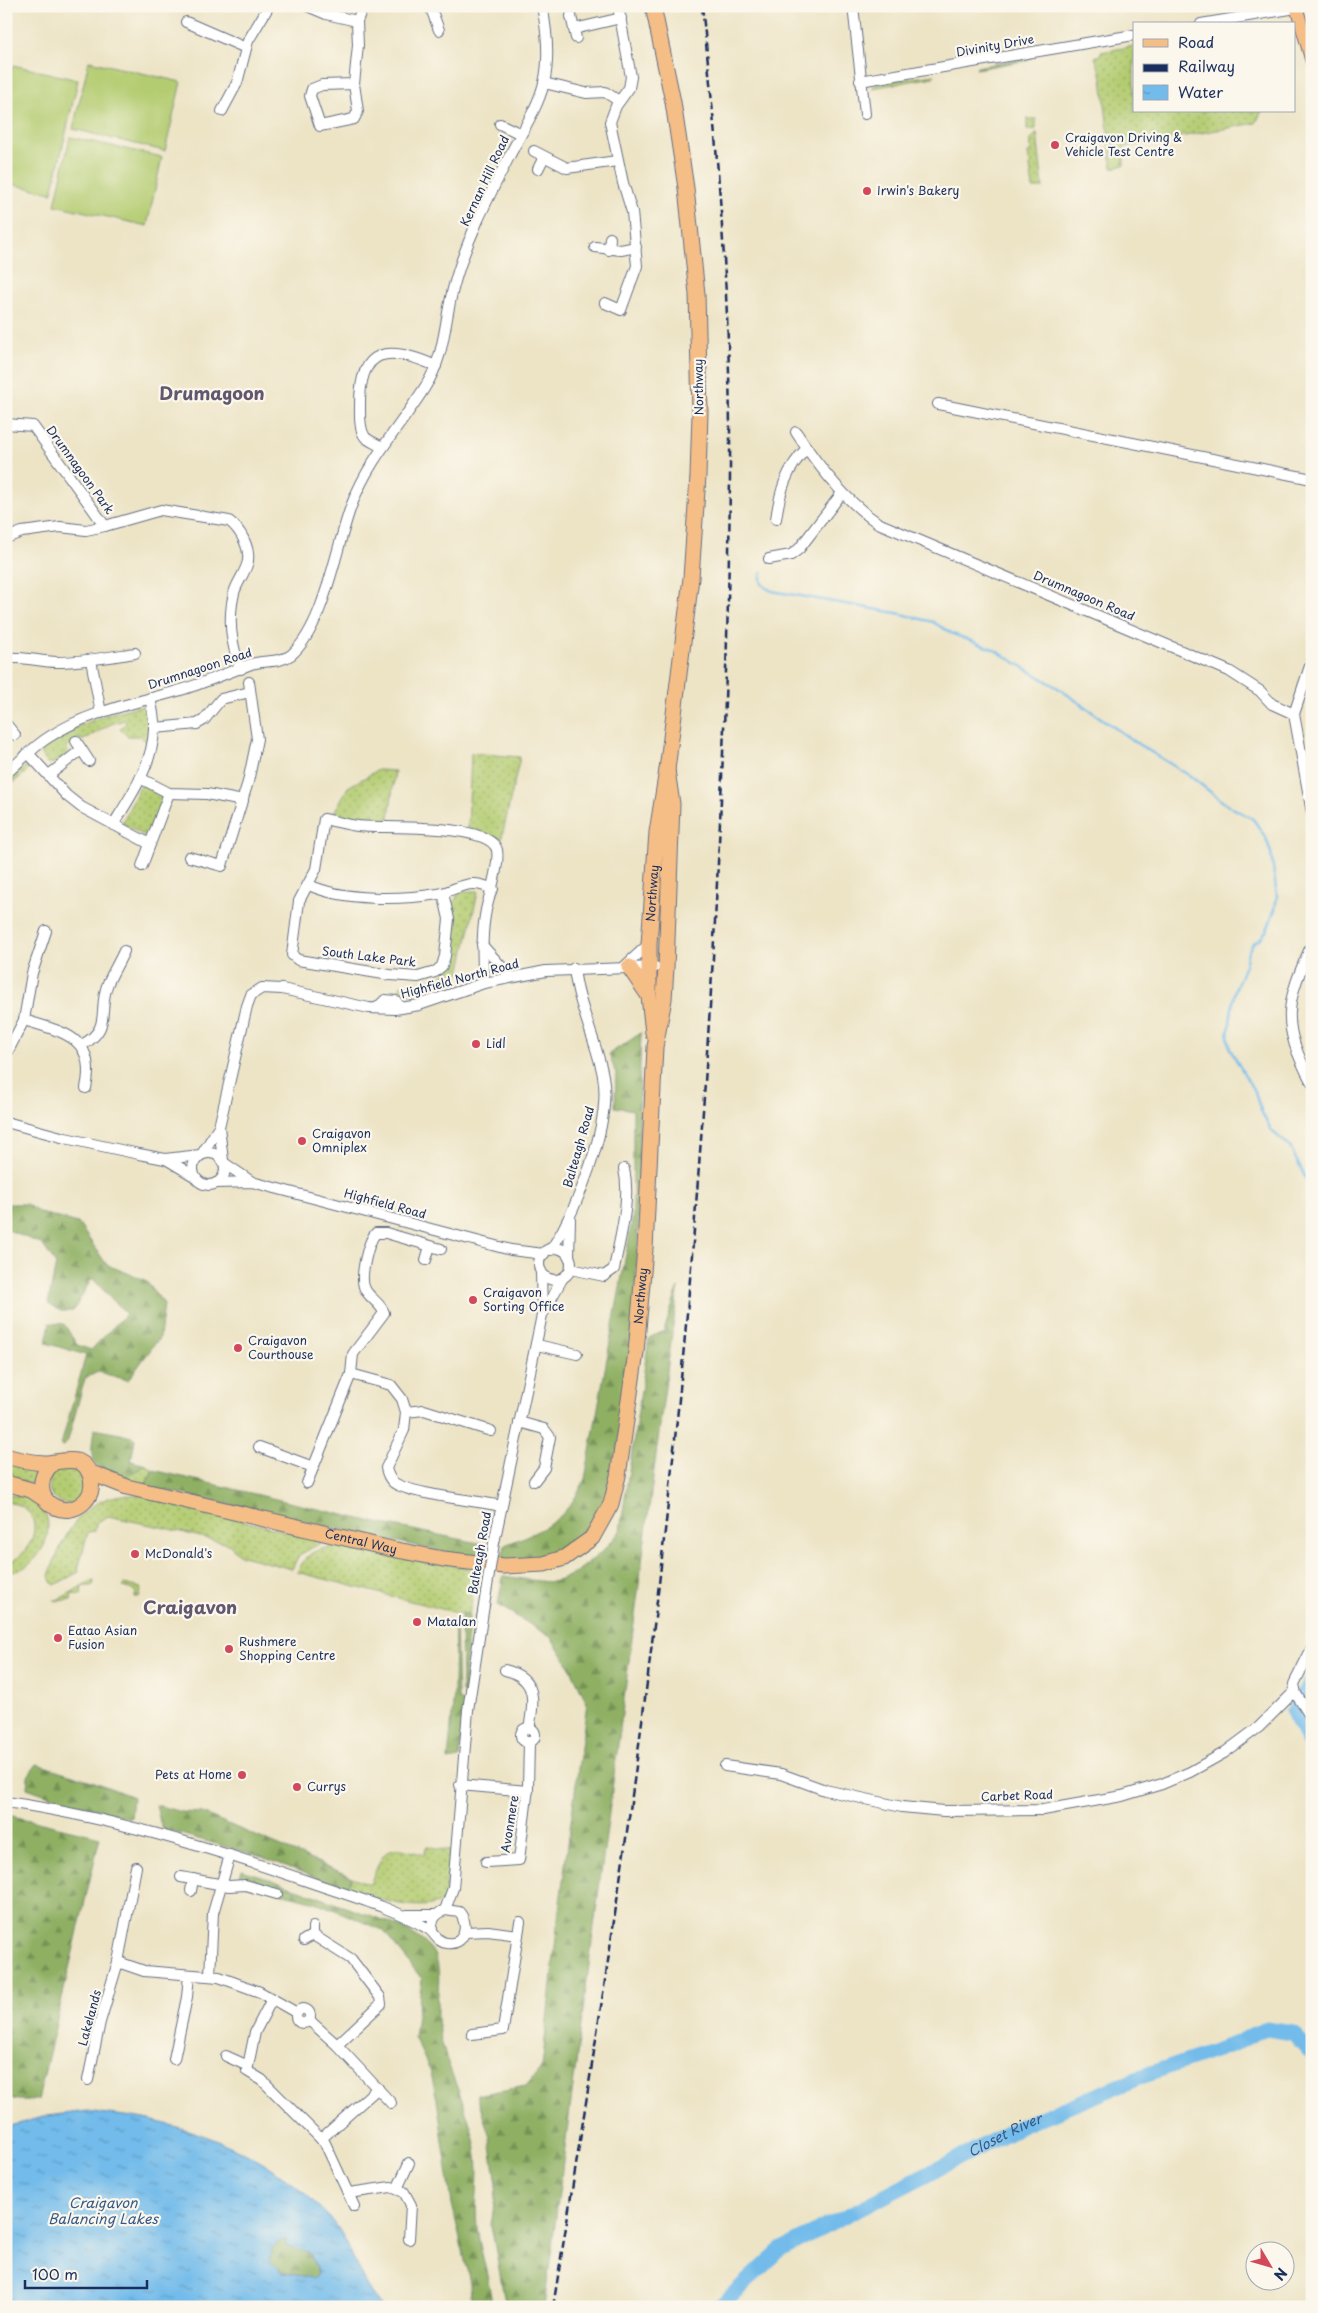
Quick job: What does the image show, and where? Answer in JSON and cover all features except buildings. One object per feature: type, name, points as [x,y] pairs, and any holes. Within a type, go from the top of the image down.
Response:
[{"type":"highway","name":"Northway","points":[[592,1538],[611,1504],[618,1476],[636,1352],[645,1249],[655,1047],[664,999],[658,968],[649,944],[657,832],[667,770],[693,556],[698,476],[700,404],[696,294],[686,188],[677,126],[654,6]]},
{"type":"highway","name":"Northway","points":[[655,1047],[649,996],[658,968],[672,804],[667,770]]},
{"type":"highway","points":[[626,967],[649,996]]},
{"type":"highway","points":[[6,1456],[28,1462],[53,1463]]},
{"type":"highway","points":[[6,1483],[31,1490],[46,1500],[60,1509],[69,1510],[87,1500],[92,1489],[89,1472],[74,1460],[60,1460],[53,1463],[48,1467],[42,1480],[41,1487],[46,1500]]},
{"type":"highway","name":"Central Way","points":[[89,1472],[127,1487],[392,1549],[443,1559],[504,1566],[544,1564],[564,1558],[592,1538]]},
{"type":"highway","name":"Central Way","points":[[87,1500],[96,1494],[127,1487]]},
{"type":"main road","points":[[1296,7],[1312,62]]},
{"type":"street","points":[[222,111],[237,83],[246,48],[254,30],[269,6]]},
{"type":"street","points":[[307,6],[326,14],[357,21]]},
{"type":"street","points":[[354,84],[322,85],[312,90],[310,96],[320,126],[354,119],[358,111],[354,84],[358,45],[357,21],[363,6]]},
{"type":"street","points":[[430,6],[439,30]]},
{"type":"street","name":"Kernan Hill Road","points":[[394,429],[426,387],[436,366],[446,330],[452,289],[460,268],[478,224],[544,83],[546,30],[542,6]]},
{"type":"street","points":[[605,303],[621,310],[637,266],[632,212],[617,161],[610,122],[620,101],[629,88],[631,78],[618,6]]},
{"type":"street","points":[[852,6],[865,114]]},
{"type":"street","points":[[1212,22],[1296,7]]},
{"type":"street","points":[[571,16],[575,34],[621,18]]},
{"type":"street","points":[[191,27],[246,48]]},
{"type":"street","name":"Divinity Drive","points":[[860,81],[1133,35]]},
{"type":"street","points":[[544,83],[586,93],[605,92],[620,101]]},
{"type":"street","points":[[500,124],[521,134]]},
{"type":"street","points":[[534,151],[567,168],[617,161]]},
{"type":"street","points":[[538,169],[544,157]]},
{"type":"street","points":[[609,250],[610,238]]},
{"type":"street","points":[[595,247],[609,250],[636,247]]},
{"type":"street","points":[[382,447],[365,437],[362,428],[361,387],[367,366],[374,358],[390,353],[407,355],[436,366]]},
{"type":"street","points":[[938,404],[1312,478]]},
{"type":"street","name":"Drumnagoon Park","points":[[6,424],[33,426],[105,526]]},
{"type":"street","name":"Drumnagoon Road","points":[[6,774],[28,753],[64,728],[101,713],[184,689],[257,663],[289,656],[299,646],[320,608],[352,504],[367,470],[394,429]]},
{"type":"street","name":"Drumnagoon Road","points":[[796,432],[842,493],[867,516],[894,531],[989,569],[1229,671],[1260,691],[1272,704],[1294,714]]},
{"type":"street","points":[[776,519],[780,489],[789,469],[807,448]]},
{"type":"street","points":[[769,559],[792,555],[799,549],[842,493]]},
{"type":"street","name":"Drumnagoon Park","points":[[6,538],[22,532],[60,527],[86,530],[161,510],[229,521],[238,527],[243,535],[248,559],[234,592],[230,622],[235,653],[241,669]]},
{"type":"street","points":[[6,658],[14,657],[56,662],[91,660],[135,653]]},
{"type":"street","points":[[91,660],[101,713]]},
{"type":"street","points":[[1312,660],[1294,714],[1312,813]]},
{"type":"street","points":[[154,728],[197,724],[204,720],[221,699],[249,687],[257,739],[226,868],[188,857]]},
{"type":"street","points":[[114,825],[140,778],[151,752],[154,728],[150,698]]},
{"type":"street","points":[[6,724],[15,735]]},
{"type":"street","points":[[49,775],[79,746],[89,761]]},
{"type":"street","points":[[28,753],[68,796],[81,807],[150,844]]},
{"type":"street","points":[[140,778],[169,793],[207,794],[243,801]]},
{"type":"street","points":[[142,866],[169,793]]},
{"type":"street","name":"South Lake Park","points":[[443,894],[449,919],[446,956],[442,966],[435,972],[418,977],[390,975],[298,960],[292,955],[294,924],[299,901],[316,869],[324,819],[355,826],[434,828],[481,836],[492,842],[497,850],[493,889],[486,910],[482,945],[484,983]]},
{"type":"street","points":[[309,884],[323,891],[393,899],[443,894],[465,885],[475,884],[493,889]]},
{"type":"street","points":[[6,1055],[24,1020],[32,973],[46,931]]},
{"type":"street","points":[[42,944],[53,948]]},
{"type":"street","points":[[626,967],[649,944]]},
{"type":"street","points":[[1312,944],[1293,989],[1288,1015],[1297,1055],[1312,1083]]},
{"type":"street","points":[[482,945],[511,977]]},
{"type":"street","points":[[82,1045],[100,1030],[104,1016],[104,998],[108,983],[115,960],[124,951]]},
{"type":"street","name":"Highfield North Road","points":[[201,1154],[218,1128],[247,1006],[251,995],[256,990],[262,988],[282,989],[377,1008],[401,1008],[419,1005],[484,983],[546,971],[574,968],[658,968]]},
{"type":"street","name":"Balteagh Road","points":[[547,1252],[570,1215],[589,1166],[603,1115],[605,1098],[602,1074],[580,999],[574,968]]},
{"type":"street","points":[[24,1020],[72,1037],[82,1045],[89,1063],[90,1083]]},
{"type":"street","name":"Highfield Road","points":[[6,1122],[73,1140],[166,1159],[212,1152],[252,1182]]},
{"type":"street","name":"Highfield North Road","points":[[218,1128],[223,1162]]},
{"type":"street","points":[[194,1176],[193,1164],[201,1154]]},
{"type":"street","name":"Highfield Road","points":[[166,1159],[204,1184],[252,1182],[511,1250],[547,1252]]},
{"type":"street","points":[[216,1183],[224,1174],[223,1162]]},
{"type":"street","points":[[570,1269],[604,1276],[614,1268],[624,1215],[626,1181],[624,1169]]},
{"type":"street","name":"Balteagh Road","points":[[569,1257],[570,1215]]},
{"type":"street","points":[[307,1483],[352,1374],[353,1354],[384,1313],[383,1308],[365,1290],[362,1281],[371,1239],[376,1232],[386,1233],[441,1249]]},
{"type":"street","points":[[426,1260],[430,1246]]},
{"type":"street","name":"Highfield Road","points":[[511,1250],[540,1268]]},
{"type":"street","points":[[561,1250],[569,1257],[570,1269],[562,1279],[548,1278],[540,1268],[547,1252],[561,1250]]},
{"type":"street","name":"Balteagh Road","points":[[459,1912],[453,1888],[462,1760],[468,1710],[494,1543],[542,1315],[540,1268]]},
{"type":"street","name":"Balteagh Road","points":[[542,1315],[562,1279]]},
{"type":"street","points":[[537,1345],[577,1354]]},
{"type":"street","points":[[352,1374],[391,1385],[402,1399],[406,1412],[404,1430],[386,1468],[388,1475],[394,1483],[423,1492],[502,1506]]},
{"type":"street","points":[[406,1412],[424,1410],[491,1431]]},
{"type":"street","points":[[519,1422],[540,1426],[550,1437],[544,1468],[534,1481]]},
{"type":"street","points":[[259,1447],[313,1467]]},
{"type":"street","name":"Carbet Road","points":[[725,1766],[782,1774],[825,1790],[902,1807],[944,1811],[1043,1810],[1122,1796],[1162,1784],[1190,1772],[1224,1753],[1259,1726],[1296,1692],[1294,1684],[1312,1648]]},
{"type":"street","name":"Avonmere","points":[[486,1862],[519,1860],[528,1791],[528,1742],[522,1739],[521,1735],[525,1729],[529,1729],[534,1703],[532,1693],[524,1679],[513,1672],[505,1670]]},
{"type":"street","points":[[1296,1692],[1312,1719]]},
{"type":"street","name":"Avonmere","points":[[460,1785],[528,1791]]},
{"type":"street","points":[[6,1802],[132,1829],[230,1855],[404,1914],[432,1931]]},
{"type":"street","points":[[210,1976],[214,1913],[230,1855]]},
{"type":"street","name":"Lakelands","points":[[88,2080],[100,2022],[118,1962],[136,1864]]},
{"type":"street","points":[[181,1877],[221,1885],[246,1885],[277,1894]]},
{"type":"street","points":[[191,1891],[193,1879]]},
{"type":"street","name":"Balteagh Road","points":[[440,1913],[453,1888]]},
{"type":"street","points":[[404,1914],[459,1912],[465,1921],[465,1932],[462,1938],[448,1944],[435,1937],[432,1931],[433,1920],[440,1913]]},
{"type":"street","points":[[472,2034],[503,2030],[520,1922]]},
{"type":"street","points":[[465,1932],[488,1931],[518,1935]]},
{"type":"street","points":[[310,1934],[351,1959],[380,1997],[382,2004],[337,2045]]},
{"type":"street","points":[[118,1962],[144,1972],[218,1977],[260,1992],[297,2013],[296,2018],[301,2023],[309,2020],[337,2045],[391,2102]]},
{"type":"street","points":[[174,2059],[189,1974]]},
{"type":"street","points":[[272,1999],[256,2032],[247,2071],[262,2080],[325,2143],[354,2206]]},
{"type":"street","points":[[226,2056],[248,2066]]},
{"type":"street","points":[[321,2138],[378,2088]]},
{"type":"street","points":[[398,2190],[409,2163]]},
{"type":"street","points":[[349,2193],[390,2187],[404,2192],[411,2205],[406,2235]]},
{"type":"green space","points":[[1133,46],[1133,112],[1262,112],[1256,123],[1124,147],[1124,165],[1112,168],[1102,77],[1095,57],[1100,55],[1101,52]]},
{"type":"green space","points":[[1025,58],[1029,60],[976,69],[977,67]]},
{"type":"green space","points":[[89,61],[181,82],[165,151],[73,129]]},
{"type":"green space","points":[[13,65],[78,80],[52,193],[6,183],[6,93]]},
{"type":"green space","points":[[935,75],[933,77],[872,88],[879,82]]},
{"type":"green space","points":[[1027,119],[1036,119],[1036,129],[1027,130]]},
{"type":"green space","points":[[1037,133],[1043,188],[1033,188],[1028,153],[1031,151],[1030,141]]},
{"type":"green space","points":[[70,137],[162,157],[147,226],[55,205]]},
{"type":"green space","points":[[142,706],[145,707],[149,732],[148,743],[140,736],[128,736],[120,729],[126,723],[125,720],[111,724],[82,741],[81,738],[67,746],[68,753],[55,763],[47,763],[41,754],[42,748],[77,727],[102,716]]},
{"type":"green space","points":[[471,753],[520,757],[501,841],[496,842],[483,832],[468,829]]},
{"type":"green space","points":[[28,764],[32,767],[6,789],[6,783]]},
{"type":"green space","points":[[378,770],[395,771],[388,825],[332,816],[348,787]]},
{"type":"green space","points":[[145,785],[165,794],[151,833],[146,837],[122,823],[140,786]]},
{"type":"green space","points":[[465,891],[478,891],[460,973],[417,993],[396,995],[401,985],[434,981],[448,971],[455,928],[453,905],[458,894]]},
{"type":"green space","points":[[641,1033],[638,1234],[634,1305],[628,1376],[613,1481],[603,1512],[586,1533],[573,1542],[544,1555],[515,1561],[502,1561],[505,1545],[532,1534],[553,1522],[570,1505],[585,1479],[633,1216],[633,1110],[615,1107],[616,1074],[609,1054]]},
{"type":"green space","points":[[6,1204],[26,1204],[40,1213],[78,1223],[107,1265],[145,1280],[164,1304],[160,1337],[128,1380],[98,1372],[85,1378],[68,1440],[64,1446],[61,1445],[86,1355],[46,1343],[50,1323],[64,1324],[77,1345],[91,1350],[126,1314],[92,1278],[73,1311],[61,1311],[48,1304],[56,1264],[42,1244],[6,1229]]},
{"type":"green space","points":[[678,1288],[544,2307],[506,2307],[491,2225],[497,2185],[490,2138],[477,2095],[526,2086],[542,2067],[559,1910],[587,1703],[569,1665],[551,1637],[498,1605],[503,1576],[547,1582],[565,1578],[592,1560],[608,1546],[620,1531],[649,1338],[664,1331]]},
{"type":"green space","points":[[94,1429],[130,1436],[135,1439],[131,1461],[146,1465],[121,1480],[103,1471],[94,1462],[92,1457]]},
{"type":"green space","points":[[6,1461],[42,1468],[37,1485],[6,1477]]},
{"type":"green space","points":[[146,1465],[153,1470],[145,1486],[121,1480]]},
{"type":"green space","points":[[68,1466],[81,1472],[87,1485],[81,1498],[68,1504],[55,1498],[49,1485],[55,1472]]},
{"type":"green space","points":[[153,1470],[373,1522],[484,1544],[480,1560],[145,1486]]},
{"type":"green space","points":[[22,1493],[36,1501],[44,1511],[48,1524],[47,1538],[33,1561],[21,1569],[6,1573],[6,1564],[14,1560],[28,1547],[34,1530],[33,1521],[29,1513],[21,1506],[6,1502],[6,1494],[17,1496]]},
{"type":"green space","points":[[121,1495],[139,1495],[325,1541],[299,1555],[292,1569],[239,1555],[229,1544],[108,1516],[96,1523],[95,1531],[88,1532],[78,1569],[79,1572],[55,1585],[51,1582],[49,1575],[54,1561],[74,1524],[94,1505]]},
{"type":"green space","points":[[347,1544],[478,1570],[469,1614],[461,1614],[297,1572],[307,1557],[318,1550]]},
{"type":"green space","points":[[94,1581],[93,1586],[82,1586]]},
{"type":"green space","points":[[124,1584],[141,1588],[140,1597],[135,1597],[136,1591],[123,1587]]},
{"type":"green space","points":[[82,1586],[81,1595],[72,1594],[71,1600],[54,1601]]},
{"type":"green space","points":[[461,1614],[469,1614],[464,1696],[462,1691]]},
{"type":"green space","points":[[456,1620],[458,1699],[465,1705],[459,1758],[448,1760],[454,1694]]},
{"type":"green space","points":[[37,1764],[92,1781],[133,1797],[131,1818],[55,1798],[27,1788],[28,1776]]},
{"type":"green space","points":[[156,1805],[181,1812],[202,1813],[352,1877],[347,1889],[262,1857],[163,1829]]},
{"type":"green space","points":[[8,1815],[100,1837],[38,2100],[18,2100],[6,2097],[6,1823]]},
{"type":"green space","points":[[427,1846],[450,1851],[445,1899],[436,1904],[424,1906],[397,1903],[347,1889],[352,1877],[370,1884],[379,1862],[388,1851],[401,1849],[424,1855]]},
{"type":"green space","points":[[242,1870],[391,1923],[413,1934],[430,1948],[435,1956],[439,1976],[437,2017],[441,2042],[473,2133],[476,2149],[478,2169],[477,2228],[492,2307],[472,2307],[470,2283],[452,2204],[437,2099],[430,2070],[414,2037],[422,1979],[383,1930],[316,1902],[239,1879]]},
{"type":"green space","points":[[281,2240],[287,2240],[286,2244],[309,2252],[317,2267],[317,2274],[313,2279],[283,2273],[268,2261],[271,2250]]},
{"type":"water","name":"Craigavon Balancing Lakes","points":[[88,2111],[144,2119],[216,2140],[261,2162],[302,2191],[334,2223],[348,2246],[362,2278],[383,2307],[6,2307],[6,2127],[46,2116]],"holes":[[[281,2240],[287,2240],[286,2245],[309,2252],[317,2267],[317,2274],[314,2278],[283,2273],[269,2261],[271,2250]]]},
{"type":"waterway","points":[[762,572],[762,584],[772,591],[902,614],[933,622],[953,634],[993,649],[1058,688],[1138,744],[1190,776],[1227,805],[1253,819],[1266,838],[1271,853],[1277,896],[1275,909],[1267,930],[1260,939],[1253,943],[1248,952],[1234,993],[1228,1037],[1230,1049],[1255,1093],[1262,1113],[1272,1131],[1290,1147],[1308,1183],[1312,1201]]},
{"type":"waterway","name":"Closet River","points":[[1312,1681],[1293,1712],[1312,1749]]},
{"type":"waterway","name":"Closet River","points":[[719,2307],[780,2250],[1023,2125],[1151,2073],[1240,2042],[1266,2029],[1293,2033],[1312,2054]]},
{"type":"railway","points":[[553,2307],[613,1928],[652,1643],[686,1327],[708,1032],[724,714],[728,592],[730,412],[723,238],[702,6]]},
{"type":"place","name":"Craigavon Driving & Vehicle Test Centre","points":[[1055,145]]},
{"type":"place","name":"Irwin's Bakery","points":[[867,191]]},
{"type":"place","name":"Lidl","points":[[476,1044]]},
{"type":"place","name":"Craigavon Omniplex","points":[[302,1141]]},
{"type":"place","name":"Craigavon Sorting Office","points":[[473,1300]]},
{"type":"place","name":"Craigavon Courthouse","points":[[238,1348]]},
{"type":"place","name":"McDonald's","points":[[135,1554]]},
{"type":"place","name":"Matalan","points":[[417,1622]]},
{"type":"place","name":"Eatao Asian Fusion","points":[[58,1638]]},
{"type":"place","name":"Rushmere Shopping Centre","points":[[229,1649]]},
{"type":"place","name":"Pets at Home","points":[[242,1775]]},
{"type":"place","name":"Currys","points":[[297,1787]]},
{"type":"district","name":"Drumagoon","points":[[212,394]]},
{"type":"district","name":"Craigavon","points":[[190,1608]]}]
